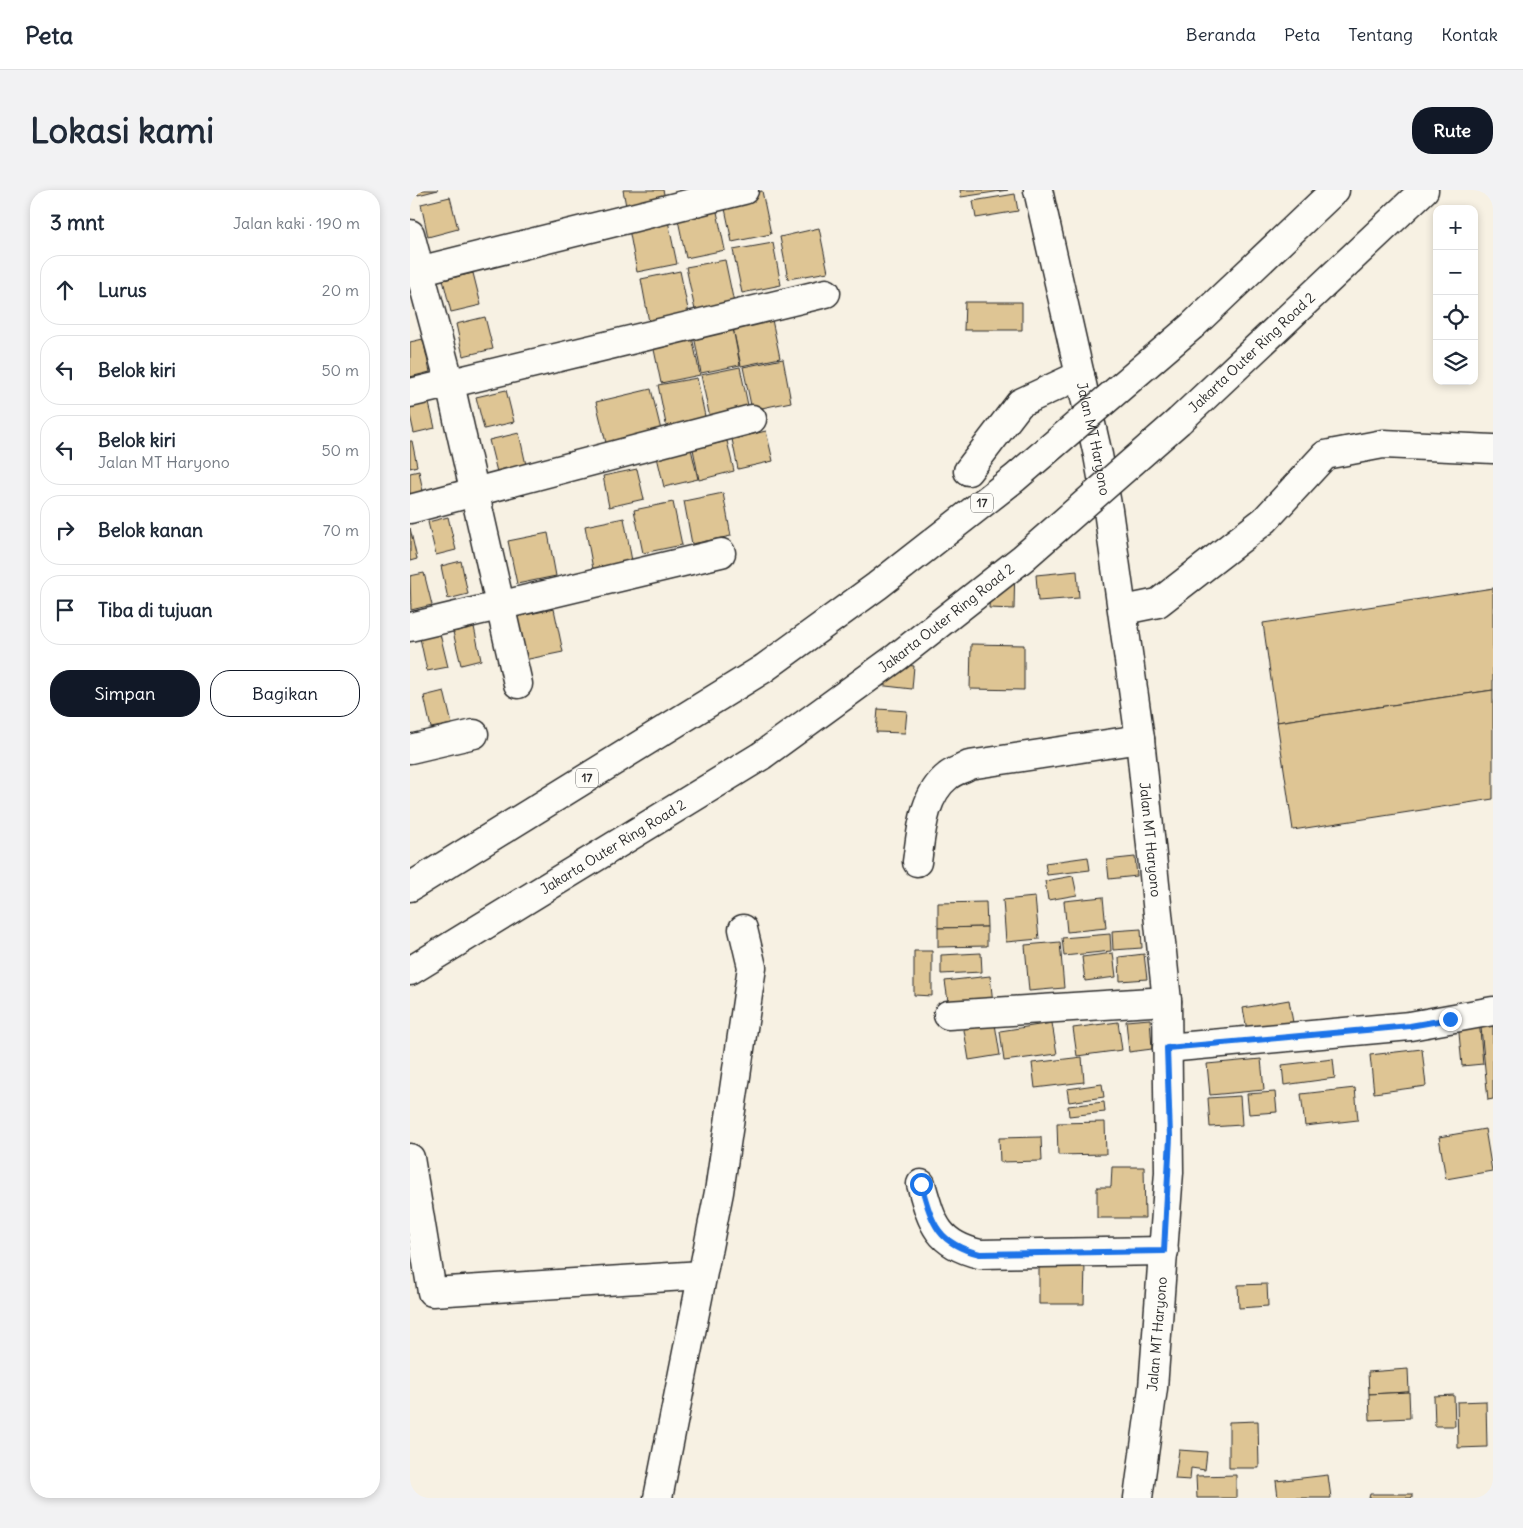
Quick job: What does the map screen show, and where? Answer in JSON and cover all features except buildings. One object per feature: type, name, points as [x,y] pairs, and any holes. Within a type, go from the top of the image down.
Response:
[{"type":"main road","points":[[414,272],[744,190]]},
{"type":"main road","name":"Jalan MT Haryono","points":[[1038,190],[1098,455],[1124,610],[1140,739],[1167,1001],[1170,1137],[1164,1251],[1153,1388],[1138,1498]]},
{"type":"main road","name":"17","points":[[410,887],[763,669],[877,586],[1015,478],[1192,326],[1334,190]]},
{"type":"main road","name":"Jakarta Outer Ring Road 2","points":[[410,971],[761,756],[897,658],[1023,558],[1179,422],[1424,190]]},
{"type":"main road","points":[[410,234],[414,272],[450,384],[518,684]]},
{"type":"main road","points":[[410,393],[826,293]]},
{"type":"main road","points":[[968,470],[1020,403],[1080,375]]},
{"type":"main road","points":[[410,509],[752,419]]},
{"type":"main road","points":[[1124,610],[1158,603],[1258,526],[1325,455],[1383,444],[1493,449]]},
{"type":"main road","points":[[410,628],[500,604],[721,553]]},
{"type":"main road","points":[[410,749],[474,734]]},
{"type":"main road","points":[[916,862],[923,824],[932,795],[948,776],[969,765],[1140,739]]},
{"type":"main road","points":[[658,1498],[719,1192],[752,968],[744,929]]},
{"type":"main road","points":[[948,1015],[1167,1001]]},
{"type":"main road","points":[[1167,1048],[1410,1026],[1493,1011]]},
{"type":"main road","points":[[410,1158],[432,1292],[702,1276]]},
{"type":"main road","points":[[921,1184],[930,1216],[946,1239],[959,1249],[980,1254],[1164,1251]]},
{"type":"route","points":[[921,1184],[930,1216],[946,1239],[959,1249],[980,1254],[1164,1251],[1170,1137],[1167,1048],[1410,1026],[1450,1019]]}]
